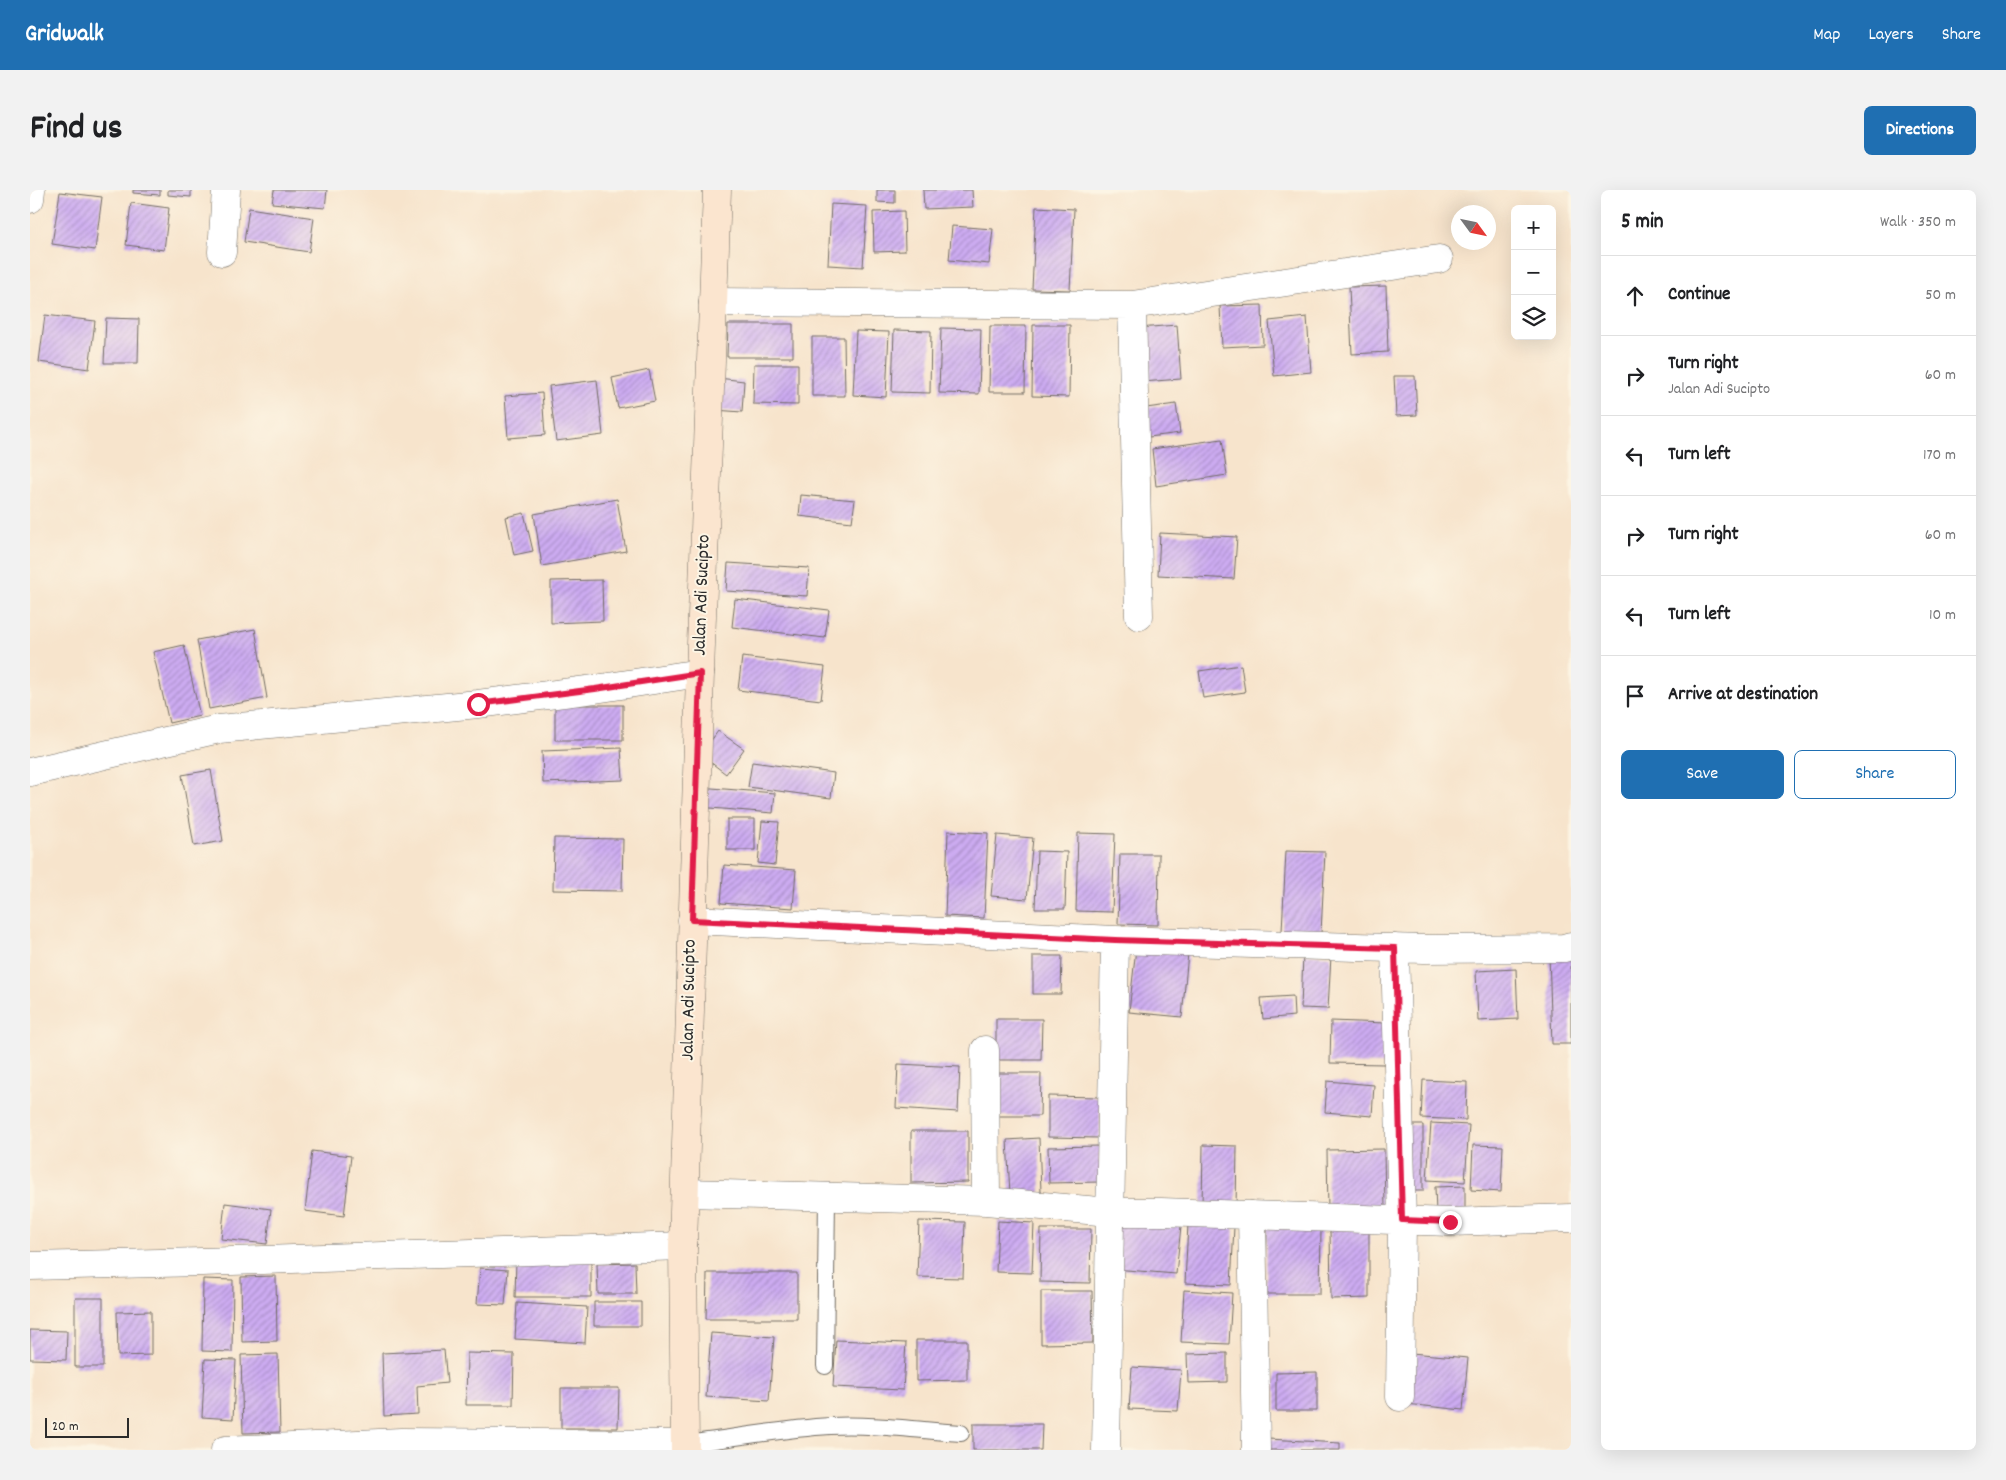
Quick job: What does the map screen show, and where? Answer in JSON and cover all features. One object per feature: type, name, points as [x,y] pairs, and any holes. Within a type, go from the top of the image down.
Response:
[{"type":"street","points":[[30,199],[31,190]]},
{"type":"street","points":[[222,252],[226,190]]},
{"type":"street","name":"Jalan Adi Sucipto","points":[[685,1447],[683,1246],[717,190]]},
{"type":"street","points":[[714,302],[1132,305],[1439,259]]},
{"type":"street","points":[[1132,305],[1139,616]]},
{"type":"street","points":[[30,772],[219,729],[478,704],[700,673]]},
{"type":"street","points":[[692,920],[1115,940],[1395,948],[1534,948],[1571,946]]},
{"type":"street","points":[[1106,1450],[1115,940]]},
{"type":"street","points":[[1395,948],[1402,1220],[1400,1397]]},
{"type":"street","points":[[985,1050],[986,1200]]},
{"type":"street","points":[[686,1193],[986,1200],[1110,1212],[1450,1222],[1571,1218]]},
{"type":"street","points":[[1252,1215],[1256,1450]]},
{"type":"street","points":[[30,1266],[683,1246]]},
{"type":"street","points":[[225,1450],[401,1442],[685,1447]]},
{"type":"lane","points":[[825,1366],[827,1197]]},
{"type":"lane","points":[[685,1447],[776,1431],[832,1426],[888,1427],[961,1433]]},
{"type":"building","points":[[133,190],[160,190],[160,195],[133,193]]},
{"type":"building","points":[[168,190],[191,190],[191,197],[168,195]]},
{"type":"building","points":[[274,190],[327,190],[325,208],[272,203]]},
{"type":"building","points":[[877,190],[895,190],[895,203],[877,202]]},
{"type":"building","points":[[923,190],[972,190],[973,207],[924,209]]},
{"type":"building","points":[[60,192],[102,197],[95,250],[52,244]]},
{"type":"building","points":[[131,203],[169,208],[164,250],[126,245]]},
{"type":"building","points":[[831,204],[867,206],[863,267],[828,265]]},
{"type":"building","points":[[1036,207],[1074,209],[1070,290],[1032,289]]},
{"type":"building","points":[[249,208],[314,218],[309,252],[244,242]]},
{"type":"building","points":[[904,211],[905,251],[874,252],[873,212]]},
{"type":"building","points":[[952,226],[993,229],[989,264],[949,260]]},
{"type":"building","points":[[1386,286],[1388,352],[1352,354],[1349,287]]},
{"type":"building","points":[[1262,305],[1263,345],[1222,347],[1220,306]]},
{"type":"building","points":[[45,315],[95,321],[89,369],[39,362]]},
{"type":"building","points":[[1307,317],[1311,372],[1274,376],[1269,321]]},
{"type":"building","points":[[106,318],[139,319],[138,363],[104,363]]},
{"type":"building","points":[[728,324],[793,324],[793,357],[727,357]]},
{"type":"building","points":[[1033,325],[1070,325],[1069,397],[1032,396]]},
{"type":"building","points":[[1177,325],[1181,379],[1142,382],[1138,328]]},
{"type":"building","points":[[990,326],[1026,326],[1025,392],[989,392]]},
{"type":"building","points":[[941,328],[981,329],[979,394],[939,393]]},
{"type":"building","points":[[894,330],[931,331],[930,393],[892,392]]},
{"type":"building","points":[[856,331],[889,332],[886,397],[853,395]]},
{"type":"building","points":[[812,337],[844,337],[845,396],[812,396]]},
{"type":"building","points":[[754,364],[798,364],[798,405],[753,404]]},
{"type":"building","points":[[649,370],[655,401],[618,408],[612,378]]},
{"type":"building","points":[[1394,376],[1415,376],[1417,415],[1396,416]]},
{"type":"building","points":[[718,378],[744,381],[742,412],[715,410]]},
{"type":"building","points":[[597,380],[603,435],[556,441],[549,386]]},
{"type":"building","points":[[542,393],[545,435],[508,438],[505,396]]},
{"type":"building","points":[[1176,404],[1180,433],[1149,437],[1146,408]]},
{"type":"building","points":[[1222,439],[1227,475],[1156,486],[1152,449]]},
{"type":"building","points":[[801,495],[855,500],[852,522],[799,516]]},
{"type":"building","points":[[617,499],[626,551],[542,566],[534,514]]},
{"type":"building","points":[[524,513],[533,551],[514,555],[506,517]]},
{"type":"building","points":[[1160,533],[1237,537],[1234,579],[1158,575]]},
{"type":"building","points":[[728,563],[809,568],[807,596],[726,591]]},
{"type":"building","points":[[602,580],[603,621],[551,623],[551,581]]},
{"type":"building","points":[[735,599],[829,610],[825,638],[732,627]]},
{"type":"building","points":[[255,629],[267,698],[209,709],[197,640]]},
{"type":"building","points":[[184,645],[200,716],[169,723],[153,652]]},
{"type":"building","points":[[742,657],[825,667],[821,700],[738,690]]},
{"type":"building","points":[[1241,665],[1245,692],[1203,698],[1199,671]]},
{"type":"building","points":[[555,705],[623,705],[623,740],[555,740]]},
{"type":"building","points":[[718,731],[744,749],[726,774],[701,755]]},
{"type":"building","points":[[621,748],[623,780],[543,783],[542,751]]},
{"type":"building","points":[[752,762],[834,773],[831,798],[748,787]]},
{"type":"building","points":[[211,770],[223,841],[194,846],[182,775]]},
{"type":"building","points":[[699,787],[775,793],[773,813],[698,807]]},
{"type":"building","points":[[727,819],[755,819],[755,850],[727,850]]},
{"type":"building","points":[[762,821],[779,822],[775,865],[758,863]]},
{"type":"building","points":[[948,831],[988,833],[984,918],[945,916]]},
{"type":"building","points":[[1078,833],[1115,834],[1112,912],[1076,911]]},
{"type":"building","points":[[997,835],[1033,838],[1027,899],[991,896]]},
{"type":"building","points":[[554,838],[623,839],[622,891],[553,890]]},
{"type":"building","points":[[1037,851],[1067,852],[1065,909],[1035,909]]},
{"type":"building","points":[[1286,851],[1325,852],[1321,933],[1282,931]]},
{"type":"building","points":[[1120,854],[1159,854],[1158,925],[1118,924]]},
{"type":"building","points":[[724,865],[796,870],[793,908],[721,903]]},
{"type":"building","points":[[1136,948],[1188,953],[1182,1017],[1129,1012]]},
{"type":"building","points":[[1303,954],[1331,956],[1328,1009],[1301,1008]]},
{"type":"building","points":[[1549,955],[1571,955],[1571,1044],[1552,1044]]},
{"type":"building","points":[[1033,956],[1062,956],[1061,994],[1033,994]]},
{"type":"building","points":[[1516,969],[1518,1019],[1478,1021],[1476,971]]},
{"type":"building","points":[[1293,996],[1294,1016],[1263,1019],[1261,998]]},
{"type":"building","points":[[996,1019],[1042,1019],[1041,1060],[996,1060]]},
{"type":"building","points":[[1331,1021],[1386,1023],[1385,1064],[1330,1063]]},
{"type":"building","points":[[898,1064],[960,1067],[958,1112],[896,1108]]},
{"type":"building","points":[[996,1073],[1041,1073],[1040,1116],[995,1116]]},
{"type":"building","points":[[1423,1080],[1467,1082],[1466,1120],[1421,1118]]},
{"type":"building","points":[[1327,1081],[1374,1085],[1372,1116],[1325,1112]]},
{"type":"building","points":[[1048,1096],[1100,1097],[1100,1138],[1048,1137]]},
{"type":"building","points":[[1431,1123],[1469,1125],[1465,1182],[1427,1180]]},
{"type":"building","points":[[1405,1125],[1423,1125],[1423,1191],[1405,1191]]},
{"type":"building","points":[[911,1131],[968,1131],[968,1182],[911,1183]]},
{"type":"building","points":[[1039,1138],[1041,1192],[1010,1194],[1007,1140]]},
{"type":"building","points":[[1203,1145],[1237,1146],[1236,1208],[1202,1207]]},
{"type":"building","points":[[1473,1145],[1503,1146],[1501,1192],[1471,1190]]},
{"type":"building","points":[[1100,1146],[1100,1182],[1049,1183],[1048,1147]]},
{"type":"building","points":[[1384,1149],[1385,1210],[1328,1211],[1327,1150]]},
{"type":"building","points":[[312,1151],[351,1156],[344,1216],[305,1211]]},
{"type":"building","points":[[1465,1186],[1465,1212],[1436,1213],[1435,1187]]},
{"type":"building","points":[[225,1203],[271,1209],[267,1244],[221,1239]]},
{"type":"building","points":[[1119,1220],[1181,1226],[1176,1274],[1114,1269]]},
{"type":"building","points":[[919,1221],[965,1222],[963,1278],[917,1277]]},
{"type":"building","points":[[998,1221],[1034,1223],[1032,1273],[996,1272]]},
{"type":"building","points":[[1188,1224],[1234,1227],[1231,1285],[1185,1283]]},
{"type":"building","points":[[1267,1228],[1321,1229],[1320,1294],[1266,1294]]},
{"type":"building","points":[[1369,1228],[1369,1298],[1331,1299],[1330,1229]]},
{"type":"building","points":[[1041,1229],[1091,1229],[1090,1283],[1040,1282]]},
{"type":"building","points":[[516,1260],[591,1260],[591,1297],[515,1297]]},
{"type":"building","points":[[635,1263],[636,1294],[598,1294],[597,1264]]},
{"type":"building","points":[[480,1268],[508,1270],[505,1305],[477,1304]]},
{"type":"building","points":[[707,1273],[797,1273],[797,1319],[706,1319]]},
{"type":"building","points":[[276,1276],[277,1341],[242,1342],[241,1277]]},
{"type":"building","points":[[203,1279],[233,1280],[232,1352],[202,1351]]},
{"type":"building","points":[[1184,1290],[1232,1293],[1229,1344],[1181,1342]]},
{"type":"building","points":[[1041,1291],[1092,1291],[1093,1343],[1041,1344]]},
{"type":"building","points":[[75,1298],[103,1298],[103,1367],[75,1367]]},
{"type":"building","points":[[594,1302],[641,1302],[641,1326],[594,1326]]},
{"type":"building","points":[[517,1303],[587,1307],[585,1343],[515,1339]]},
{"type":"building","points":[[151,1311],[151,1355],[118,1356],[117,1312]]},
{"type":"building","points":[[30,1330],[67,1331],[66,1360],[30,1359]]},
{"type":"building","points":[[711,1333],[774,1337],[769,1401],[706,1397]]},
{"type":"building","points":[[836,1340],[906,1343],[903,1390],[833,1387]]},
{"type":"building","points":[[916,1340],[967,1340],[967,1380],[916,1381]]},
{"type":"building","points":[[444,1350],[447,1383],[417,1386],[418,1414],[384,1416],[382,1353]]},
{"type":"building","points":[[467,1353],[514,1354],[513,1405],[466,1405]]},
{"type":"building","points":[[1227,1353],[1227,1382],[1188,1383],[1187,1354]]},
{"type":"building","points":[[1411,1353],[1468,1358],[1463,1410],[1406,1404]]},
{"type":"building","points":[[278,1354],[280,1432],[243,1433],[241,1355]]},
{"type":"building","points":[[205,1359],[236,1360],[233,1419],[202,1417]]},
{"type":"building","points":[[1132,1367],[1181,1370],[1178,1411],[1129,1409]]},
{"type":"building","points":[[1317,1372],[1317,1411],[1276,1411],[1276,1373]]},
{"type":"building","points":[[561,1388],[619,1388],[618,1428],[561,1428]]},
{"type":"building","points":[[973,1424],[1042,1424],[1041,1450],[973,1450]]},
{"type":"building","points":[[1268,1439],[1340,1443],[1340,1450],[1267,1450]]},
{"type":"route","points":[[478,704],[700,673],[692,920],[1115,940],[1395,948],[1402,1220],[1450,1222]]}]
